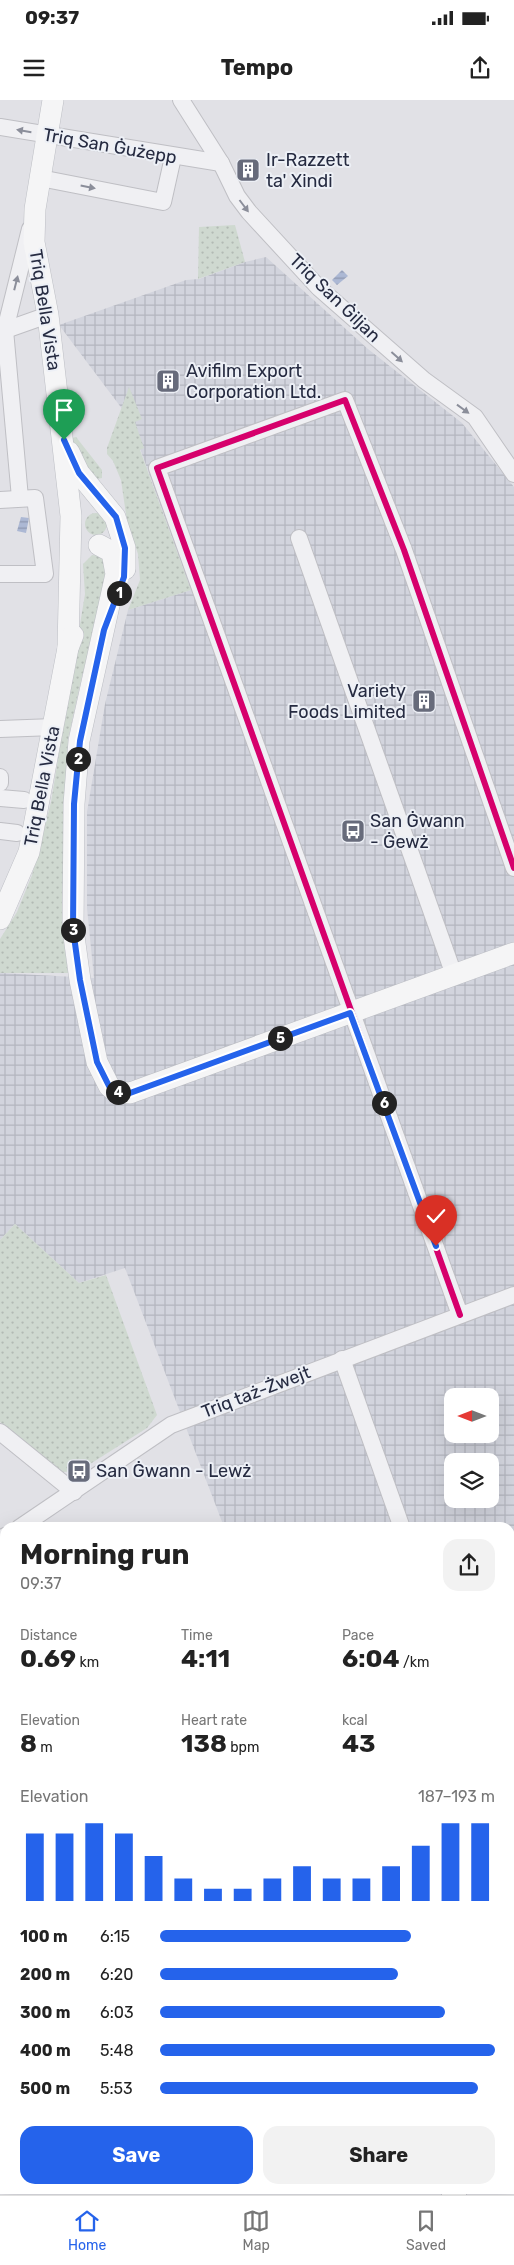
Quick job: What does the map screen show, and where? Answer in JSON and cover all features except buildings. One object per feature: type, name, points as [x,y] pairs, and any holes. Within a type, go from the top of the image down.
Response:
[{"type":"main road","name":"Triq Bella Vista","points":[[0,919],[29,852],[68,648],[72,522],[48,315],[34,242],[35,209],[53,100]]},
{"type":"main road","name":"Triq Bella Vista","points":[[64,440],[79,473],[113,513]]},
{"type":"main road","points":[[104,630],[124,577],[125,548],[113,513],[104,504],[90,503],[77,509],[72,522],[81,540],[90,551],[112,552],[116,574],[80,741],[74,804],[73,929],[80,980],[97,1062],[109,1086],[116,1092],[130,1093],[514,954]]},
{"type":"main road","points":[[90,551],[111,538],[115,532],[113,513]]},
{"type":"main road","name":"Triq Bella Vista","points":[[68,648],[75,630],[90,551]]},
{"type":"street","name":"Triq San Ġiljan","points":[[181,100],[221,163],[237,196],[249,212],[313,281],[424,380],[475,417],[514,474]]},
{"type":"street","name":"Triq San Ġużepp","points":[[0,126],[173,157],[221,163]]},
{"type":"street","points":[[40,178],[163,202],[173,157]]},
{"type":"street","name":"Triq Bella Vista","points":[[0,574],[45,574],[28,498],[2,331],[35,209]]},
{"type":"street","points":[[2,331],[48,315]]},
{"type":"street","points":[[460,1316],[412,1176],[350,1013],[157,468],[344,400],[404,550],[514,868]]},
{"type":"street","points":[[0,500],[28,498]]},
{"type":"street","points":[[299,538],[454,975]]},
{"type":"street","points":[[0,729],[54,727]]},
{"type":"street","points":[[0,777],[0,783]]},
{"type":"street","points":[[0,798],[24,800]]},
{"type":"street","points":[[0,831],[17,833]]},
{"type":"street","name":"Triq taż-Żwejt","points":[[27,1522],[171,1425],[514,1295]]},
{"type":"street","points":[[342,1359],[400,1522]]},
{"type":"street","points":[[0,1432],[74,1492]]},
{"type":"shaded area","points":[[235,225],[245,262],[198,279],[199,227]]},
{"type":"shaded area","points":[[266,257],[368,349],[462,423],[514,487],[514,1522],[222,1522],[125,1268],[79,1283],[15,1224],[0,1240],[0,973],[94,978],[87,908],[87,812],[105,704],[128,610],[191,590],[129,418],[59,325],[186,280],[199,279],[245,262]]},
{"type":"shaded area","points":[[129,387],[142,419],[135,422],[144,448],[140,450],[191,590],[128,610],[140,580],[138,554],[127,521],[121,480],[113,461],[107,454],[107,448]]},
{"type":"shaded area","points":[[76,437],[102,470],[102,478],[97,479],[80,460],[74,450],[72,438]]},
{"type":"shaded area","points":[[96,513],[104,516],[107,524],[104,532],[96,535],[88,532],[85,524],[88,516]]},
{"type":"shaded area","points":[[92,555],[103,556],[111,569],[82,676],[68,739],[62,908],[68,973],[0,973],[0,939],[17,912],[32,875],[51,802],[85,594],[83,564]]},
{"type":"shaded area","points":[[15,1224],[79,1283],[106,1275],[157,1415],[147,1428],[79,1471],[63,1472],[0,1422],[0,1240]]},
{"type":"water","points":[[342,270],[348,276],[337,285],[332,280]]},
{"type":"water","points":[[21,517],[29,518],[26,533],[17,531]]},
{"type":"cycle path","points":[[460,1315],[157,468],[345,400],[404,550],[514,868]]},
{"type":"place","name":"Ir-Razzett ta' Xindi","points":[[248,170]]},
{"type":"place","name":"Avifilm Export Corporation Ltd.","points":[[168,381]]},
{"type":"place","name":"Variety Foods Limited","points":[[424,701]]},
{"type":"place","name":"San Ġwann - Ġewż","points":[[353,831]]},
{"type":"place","name":"San Ġwann - Lewż","points":[[79,1471]]},
{"type":"route","points":[[64,440],[79,473],[116,517],[125,548],[124,577],[104,630],[90,687],[80,741],[74,804],[73,929],[80,980],[97,1062],[109,1086],[116,1092],[130,1093],[350,1013],[412,1176],[436,1246]]}]
